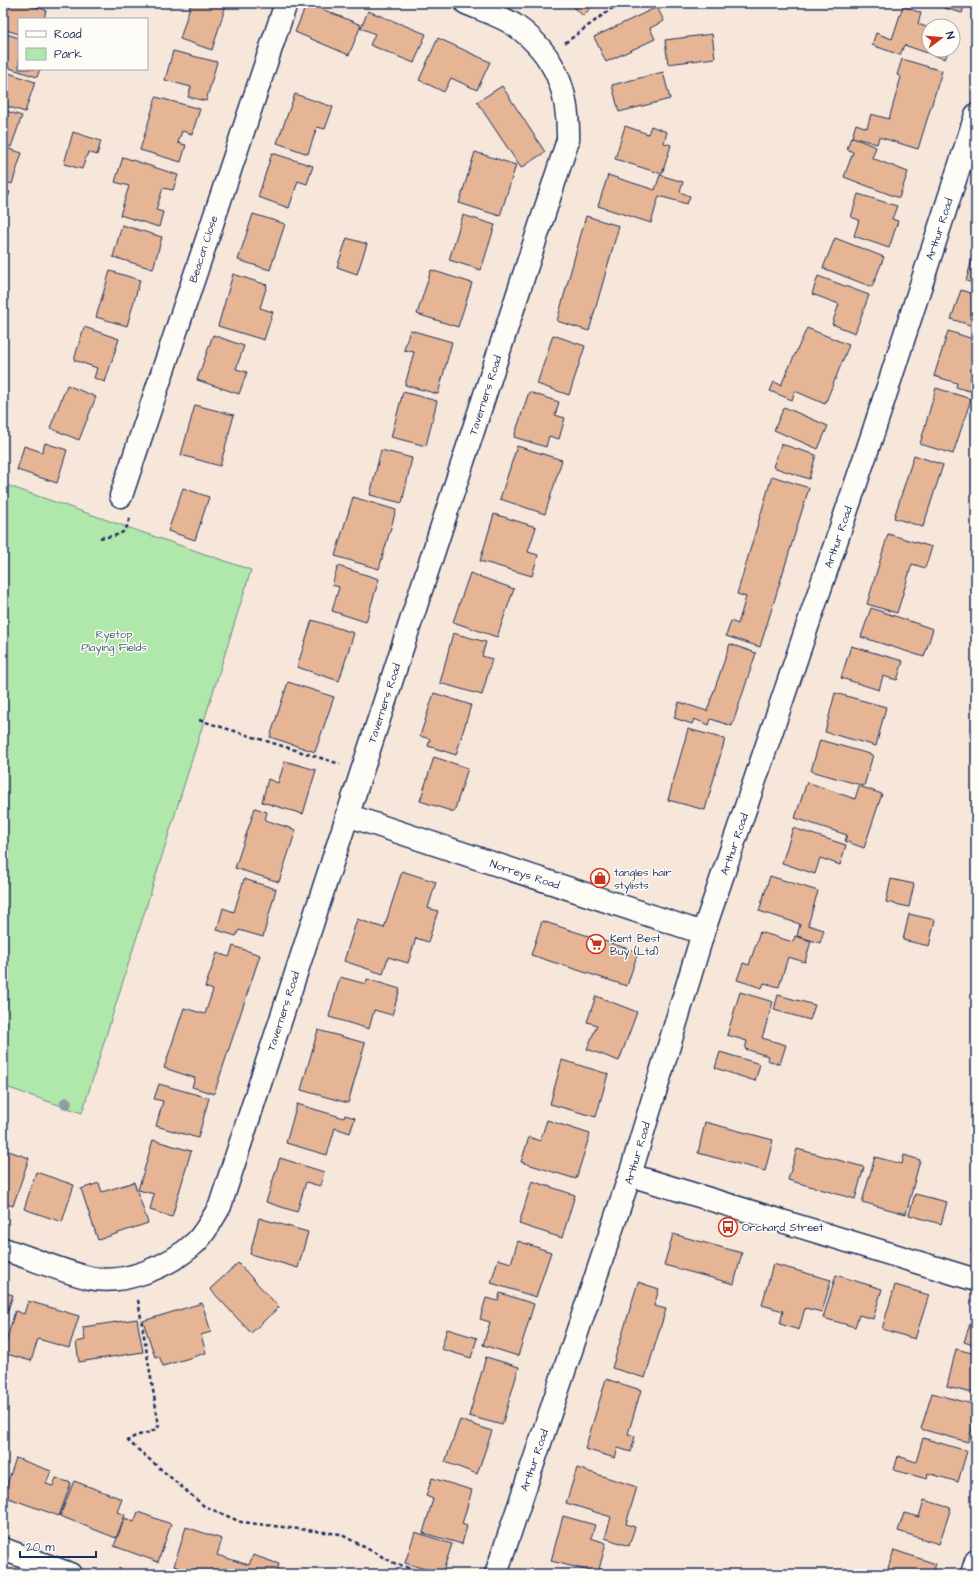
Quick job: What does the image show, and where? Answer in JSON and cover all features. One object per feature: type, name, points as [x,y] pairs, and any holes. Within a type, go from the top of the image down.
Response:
[{"type":"street","name":"Beacon Close","points":[[121,496],[286,3]]},
{"type":"street","name":"Taverners Road","points":[[3,1249],[91,1278],[110,1279],[133,1276],[165,1264],[198,1241],[220,1206],[568,140],[569,117],[566,97],[559,79],[546,56],[516,25],[466,3]]},
{"type":"street","name":"Arthur Road","points":[[496,1574],[630,1175],[703,933],[868,446],[976,115]]},
{"type":"street","name":"Norreys Road","points":[[347,815],[703,933]]},
{"type":"street","points":[[630,1175],[976,1280]]},
{"type":"street","points":[[3,1549],[70,1574]]},
{"type":"street","points":[[972,1574],[976,1561]]},
{"type":"path","points":[[546,56],[619,3]]},
{"type":"path","points":[[100,538],[118,535],[125,530],[130,513],[121,496]]},
{"type":"path","points":[[199,720],[361,771]]},
{"type":"path","points":[[133,1276],[159,1426],[153,1432],[133,1436],[128,1441],[204,1506],[241,1522],[340,1534],[394,1563],[428,1574]]},
{"type":"green space","name":"Ryetop Playing Fields","points":[[3,484],[251,570],[82,1113],[3,1086]]},
{"type":"building","points":[[3,3],[24,3],[46,10],[44,18],[18,18],[18,34],[3,29]]},
{"type":"building","points":[[191,3],[220,3],[226,5],[212,50],[180,39]]},
{"type":"building","points":[[307,3],[361,25],[349,55],[295,32]]},
{"type":"building","points":[[570,3],[595,3],[583,16]]},
{"type":"building","points":[[942,3],[965,3],[962,13],[941,7]]},
{"type":"building","points":[[903,6],[921,13],[918,24],[921,25],[921,51],[904,45],[900,55],[872,45],[876,33],[892,39]]},
{"type":"building","points":[[657,7],[664,21],[650,28],[655,39],[606,62],[594,37]]},
{"type":"building","points":[[368,11],[426,34],[414,63],[370,45],[375,34],[361,28]]},
{"type":"building","points":[[3,33],[18,38],[18,70],[40,70],[37,77],[3,66]]},
{"type":"building","points":[[712,34],[715,58],[668,64],[665,40]]},
{"type":"building","points":[[438,38],[490,62],[477,90],[451,78],[444,92],[419,80]]},
{"type":"building","points":[[173,51],[217,62],[206,101],[188,97],[191,87],[165,80]]},
{"type":"building","points":[[902,59],[942,71],[918,149],[879,137],[877,144],[852,137],[856,124],[867,128],[871,114],[889,119],[901,77],[897,75]]},
{"type":"building","points":[[3,71],[35,82],[25,112],[3,105]]},
{"type":"building","points":[[663,72],[670,99],[619,112],[612,85]]},
{"type":"building","points":[[502,86],[545,152],[521,168],[477,102]]},
{"type":"building","points":[[295,94],[333,107],[325,129],[317,127],[308,154],[277,143]]},
{"type":"building","points":[[156,97],[200,109],[192,134],[182,131],[178,143],[186,145],[181,162],[140,150]]},
{"type":"building","points":[[3,110],[22,116],[11,147],[3,144]]},
{"type":"building","points":[[625,126],[648,134],[651,126],[667,132],[664,143],[671,145],[662,174],[615,159]]},
{"type":"building","points":[[73,132],[101,141],[97,155],[88,152],[82,169],[64,164]]},
{"type":"building","points":[[851,137],[876,147],[872,158],[908,172],[899,198],[844,177],[853,152],[847,149]]},
{"type":"building","points":[[3,147],[22,153],[12,184],[3,181]]},
{"type":"building","points":[[475,152],[516,165],[500,216],[459,203]]},
{"type":"building","points":[[272,153],[313,166],[307,184],[298,181],[289,208],[258,197]]},
{"type":"building","points":[[123,157],[178,175],[173,190],[163,188],[156,210],[163,212],[159,227],[120,215],[129,186],[115,182]]},
{"type":"building","points":[[608,175],[655,190],[660,175],[683,182],[680,192],[690,196],[687,204],[659,196],[651,223],[598,206]]},
{"type":"building","points":[[3,189],[10,192],[3,210]]},
{"type":"building","points":[[858,194],[897,206],[892,219],[898,221],[889,248],[854,236],[859,220],[851,217]]},
{"type":"building","points":[[253,214],[285,224],[270,270],[238,260]]},
{"type":"building","points":[[463,215],[495,225],[481,270],[449,260]]},
{"type":"building","points":[[586,216],[619,226],[589,331],[557,321]]},
{"type":"building","points":[[122,225],[162,237],[153,269],[113,257]]},
{"type":"building","points":[[347,238],[367,244],[357,274],[337,267]]},
{"type":"building","points":[[835,238],[884,257],[872,287],[823,268]]},
{"type":"building","points":[[974,252],[976,252],[976,284],[966,281]]},
{"type":"building","points":[[431,270],[472,283],[458,327],[417,314]]},
{"type":"building","points":[[110,271],[140,280],[127,326],[96,317]]},
{"type":"building","points":[[233,274],[267,285],[260,308],[273,312],[264,340],[218,326]]},
{"type":"building","points":[[818,276],[869,295],[855,333],[832,324],[839,304],[812,294]]},
{"type":"building","points":[[961,290],[976,295],[976,327],[951,319]]},
{"type":"building","points":[[84,327],[119,339],[105,382],[94,378],[97,368],[74,360]]},
{"type":"building","points":[[807,328],[849,345],[825,404],[795,391],[792,400],[770,391],[774,382],[781,385]]},
{"type":"building","points":[[410,330],[452,342],[438,394],[405,385],[414,352],[404,350]]},
{"type":"building","points":[[948,331],[976,340],[976,393],[956,387],[957,383],[934,376]]},
{"type":"building","points":[[213,335],[244,346],[236,369],[247,372],[239,394],[197,380]]},
{"type":"building","points":[[553,335],[585,346],[569,395],[537,384]]},
{"type":"building","points":[[67,385],[96,397],[79,440],[50,428]]},
{"type":"building","points":[[936,388],[971,399],[953,454],[920,444]]},
{"type":"building","points":[[403,392],[437,401],[426,446],[391,437]]},
{"type":"building","points":[[529,392],[559,402],[555,415],[565,418],[559,439],[549,436],[546,447],[514,437]]},
{"type":"building","points":[[195,405],[234,415],[220,466],[181,455]]},
{"type":"building","points":[[784,407],[828,426],[818,449],[774,430]]},
{"type":"building","points":[[45,443],[67,450],[57,483],[17,470],[24,446],[42,452]]},
{"type":"building","points":[[781,444],[816,455],[809,479],[773,467]]},
{"type":"building","points":[[517,446],[562,460],[545,514],[500,499]]},
{"type":"building","points":[[381,450],[412,458],[402,503],[370,495]]},
{"type":"building","points":[[914,455],[943,465],[923,527],[894,518]]},
{"type":"building","points":[[772,476],[809,488],[760,647],[726,636],[731,621],[738,624],[746,597],[737,594]]},
{"type":"building","points":[[183,488],[209,497],[195,540],[168,531]]},
{"type":"building","points":[[353,497],[396,510],[379,569],[335,556]]},
{"type":"building","points":[[494,514],[536,527],[528,552],[538,555],[532,576],[480,561]]},
{"type":"building","points":[[888,534],[932,547],[925,568],[912,564],[897,613],[867,604]]},
{"type":"building","points":[[338,566],[379,579],[366,622],[332,611],[339,587],[332,585]]},
{"type":"building","points":[[470,573],[514,589],[497,637],[453,622]]},
{"type":"building","points":[[871,608],[933,629],[924,657],[861,637]]},
{"type":"building","points":[[312,620],[354,633],[339,681],[297,667]]},
{"type":"building","points":[[453,633],[486,642],[482,656],[492,659],[482,695],[440,683]]},
{"type":"building","points":[[730,644],[756,653],[732,726],[711,719],[709,725],[694,719],[692,724],[674,718],[679,702],[707,711]]},
{"type":"building","points":[[851,646],[903,661],[897,680],[883,676],[879,690],[841,678]]},
{"type":"building","points":[[288,682],[334,697],[315,752],[270,737]]},
{"type":"building","points":[[434,693],[471,705],[456,755],[428,746],[430,739],[420,736]]},
{"type":"building","points":[[835,693],[886,707],[876,746],[825,732]]},
{"type":"building","points":[[688,729],[725,739],[705,810],[668,800]]},
{"type":"building","points":[[820,740],[873,755],[864,786],[811,771]]},
{"type":"building","points":[[434,757],[468,768],[454,812],[420,801]]},
{"type":"building","points":[[285,761],[316,770],[303,814],[262,802],[268,779],[278,783]]},
{"type":"building","points":[[807,782],[855,799],[859,786],[882,794],[864,848],[845,841],[847,835],[795,818]]},
{"type":"building","points":[[255,808],[267,812],[265,820],[296,830],[279,882],[235,868]]},
{"type":"building","points":[[793,828],[846,845],[840,865],[820,858],[815,874],[782,863]]},
{"type":"building","points":[[402,871],[436,882],[428,908],[438,911],[428,942],[416,938],[408,963],[388,957],[383,974],[344,961],[357,919],[384,928]]},
{"type":"building","points":[[770,876],[818,891],[808,925],[824,930],[820,943],[797,936],[800,924],[759,911]]},
{"type":"building","points":[[244,879],[276,889],[263,937],[239,930],[236,936],[217,930],[223,908],[234,912]]},
{"type":"building","points":[[891,879],[914,884],[909,907],[886,902]]},
{"type":"building","points":[[909,914],[935,920],[929,946],[903,940]]},
{"type":"building","points":[[542,921],[638,952],[627,986],[531,955]]},
{"type":"building","points":[[760,932],[793,942],[795,936],[811,941],[805,962],[788,957],[779,987],[764,983],[762,988],[737,980],[743,963],[749,965]]},
{"type":"building","points":[[233,946],[260,955],[214,1094],[192,1087],[195,1078],[164,1068],[184,1008],[205,1014],[213,990],[205,987],[217,953],[229,957]]},
{"type":"building","points":[[340,977],[366,984],[367,979],[400,989],[392,1015],[374,1010],[369,1029],[329,1017]]},
{"type":"building","points":[[740,992],[773,1002],[762,1038],[786,1045],[780,1064],[767,1060],[768,1056],[745,1049],[747,1041],[727,1035]]},
{"type":"building","points":[[778,995],[815,1005],[810,1020],[774,1010]]},
{"type":"building","points":[[596,996],[637,1012],[619,1061],[587,1049],[597,1025],[587,1022]]},
{"type":"building","points":[[318,1030],[365,1043],[348,1103],[301,1090]]},
{"type":"building","points":[[720,1052],[760,1064],[755,1081],[715,1068]]},
{"type":"building","points":[[562,1060],[608,1074],[596,1117],[550,1104]]},
{"type":"building","points":[[159,1084],[209,1098],[198,1138],[156,1126],[163,1101],[154,1099]]},
{"type":"building","points":[[297,1104],[344,1118],[345,1115],[355,1118],[350,1133],[335,1128],[327,1155],[286,1143]]},
{"type":"building","points":[[547,1120],[590,1134],[576,1179],[521,1162],[529,1137],[540,1141]]},
{"type":"building","points":[[705,1122],[773,1140],[765,1171],[698,1153]]},
{"type":"building","points":[[153,1140],[191,1151],[172,1217],[150,1210],[154,1194],[138,1190]]},
{"type":"building","points":[[3,1149],[29,1158],[13,1206],[3,1203]]},
{"type":"building","points":[[797,1149],[864,1167],[855,1199],[788,1180]]},
{"type":"building","points":[[904,1155],[920,1160],[906,1214],[862,1202],[875,1157],[902,1164]]},
{"type":"building","points":[[280,1158],[324,1172],[320,1186],[306,1182],[297,1212],[266,1202]]},
{"type":"building","points":[[36,1172],[74,1185],[62,1222],[24,1209]]},
{"type":"building","points":[[532,1181],[575,1195],[562,1238],[519,1224]]},
{"type":"building","points":[[134,1182],[148,1223],[98,1240],[81,1189],[99,1183],[102,1192]]},
{"type":"building","points":[[915,1194],[947,1202],[941,1224],[909,1215]]},
{"type":"building","points":[[259,1218],[308,1232],[298,1268],[250,1254]]},
{"type":"building","points":[[673,1234],[742,1253],[734,1284],[664,1265]]},
{"type":"building","points":[[976,1234],[976,1254],[971,1252]]},
{"type":"building","points":[[518,1241],[551,1252],[536,1297],[491,1283],[498,1259],[511,1263]]},
{"type":"building","points":[[238,1263],[279,1307],[251,1333],[210,1289]]},
{"type":"building","points":[[773,1264],[831,1280],[822,1312],[805,1308],[799,1330],[780,1324],[783,1311],[762,1305]]},
{"type":"building","points":[[836,1275],[882,1289],[873,1319],[859,1315],[855,1327],[823,1318]]},
{"type":"building","points":[[638,1282],[659,1289],[654,1306],[666,1309],[645,1378],[612,1368]]},
{"type":"building","points":[[895,1285],[929,1295],[915,1339],[882,1329]]},
{"type":"building","points":[[3,1292],[13,1295],[3,1325]]},
{"type":"building","points":[[500,1293],[534,1304],[518,1356],[483,1345],[490,1322],[480,1319],[486,1298],[498,1301]]},
{"type":"building","points":[[28,1301],[79,1316],[69,1348],[38,1339],[31,1361],[3,1353],[15,1311],[24,1314]]},
{"type":"building","points":[[202,1303],[211,1332],[201,1335],[206,1353],[163,1366],[159,1356],[155,1357],[143,1321]]},
{"type":"building","points":[[976,1306],[976,1346],[964,1342]]},
{"type":"building","points":[[137,1319],[143,1352],[79,1362],[76,1342],[85,1340],[83,1327]]},
{"type":"building","points":[[447,1329],[477,1338],[471,1358],[441,1349]]},
{"type":"building","points":[[956,1349],[976,1354],[976,1394],[947,1387]]},
{"type":"building","points":[[486,1357],[519,1367],[502,1425],[469,1416]]},
{"type":"building","points":[[606,1379],[641,1390],[628,1434],[635,1436],[631,1452],[618,1448],[615,1458],[585,1449]]},
{"type":"building","points":[[932,1393],[976,1405],[976,1415],[968,1442],[921,1429]]},
{"type":"building","points":[[460,1420],[492,1431],[477,1474],[445,1462]]},
{"type":"building","points":[[923,1438],[967,1451],[958,1482],[928,1473],[927,1479],[894,1470],[898,1456],[916,1462]]},
{"type":"building","points":[[16,1458],[51,1471],[46,1484],[53,1486],[56,1478],[71,1483],[59,1516],[3,1496]]},
{"type":"building","points":[[577,1468],[637,1487],[626,1524],[635,1527],[629,1546],[605,1538],[611,1517],[566,1503]]},
{"type":"building","points":[[432,1478],[472,1490],[462,1524],[467,1526],[462,1544],[423,1533],[433,1499],[426,1496]]},
{"type":"building","points":[[74,1481],[122,1499],[117,1512],[125,1515],[116,1538],[60,1516]]},
{"type":"building","points":[[924,1500],[951,1508],[939,1544],[898,1531],[904,1513],[919,1517]]},
{"type":"building","points":[[138,1512],[171,1524],[158,1562],[114,1546],[125,1518],[134,1522]]},
{"type":"building","points":[[563,1516],[595,1525],[591,1538],[606,1543],[598,1573],[551,1561]]},
{"type":"building","points":[[186,1527],[222,1539],[217,1555],[249,1565],[253,1555],[279,1564],[276,1574],[198,1574],[174,1566]]},
{"type":"building","points":[[415,1532],[452,1544],[442,1574],[405,1563]]},
{"type":"building","points":[[894,1550],[936,1564],[932,1574],[886,1574]]},
{"type":"place","name":"tangles hair stylists","points":[[600,878]]},
{"type":"place","name":"Kent Best Buy (Ltd)","points":[[596,944]]},
{"type":"place","name":"Orchard Street","points":[[728,1227]]}]
